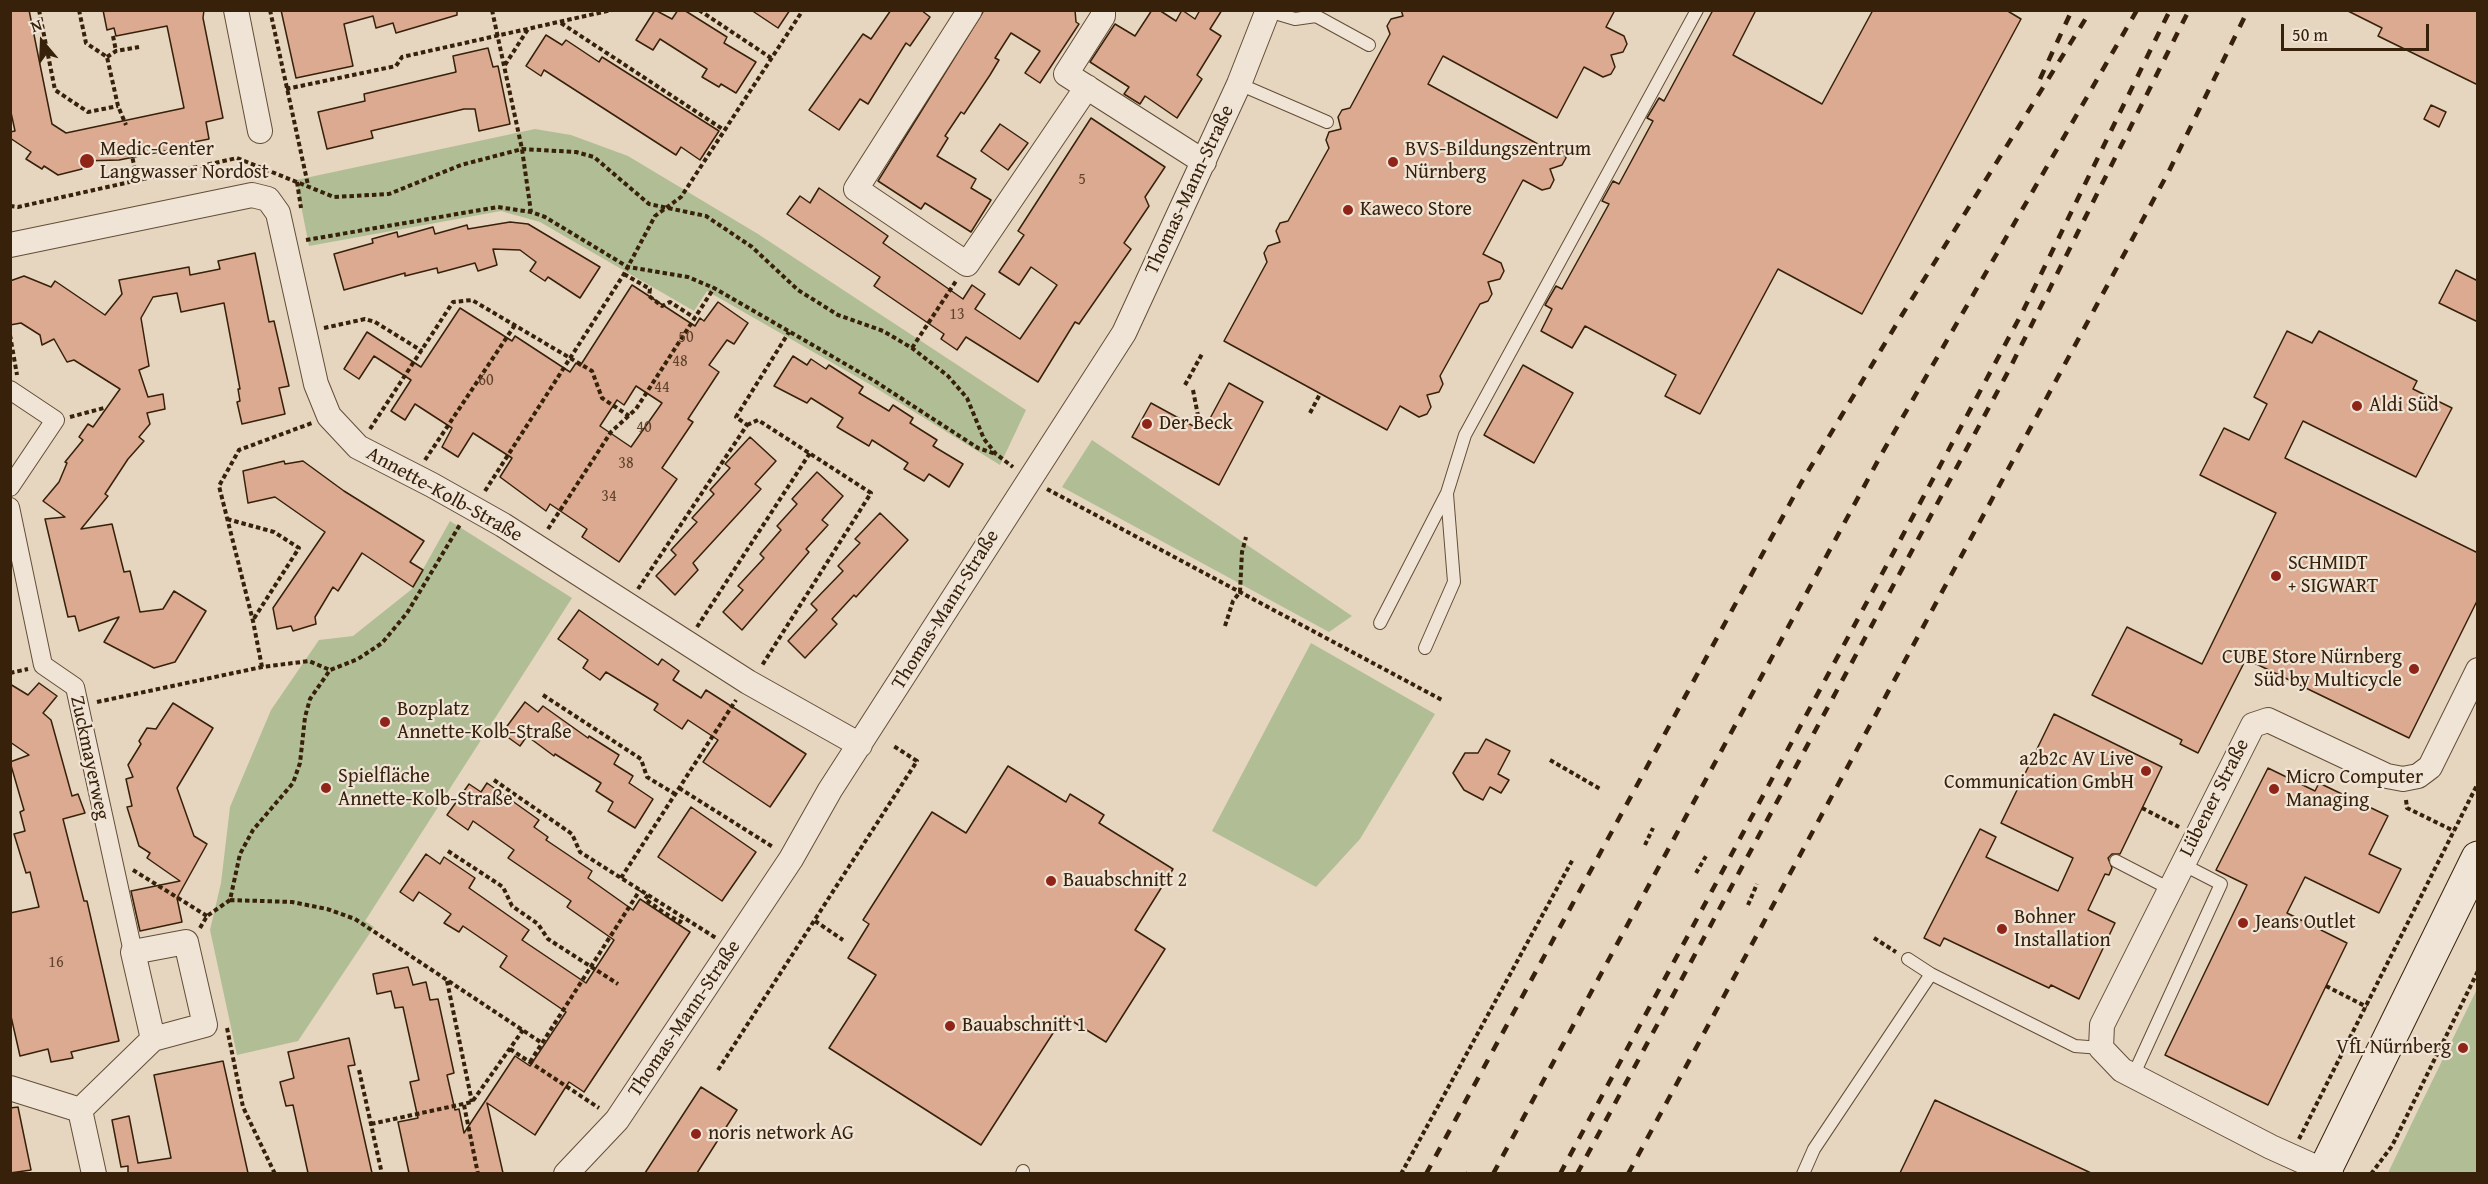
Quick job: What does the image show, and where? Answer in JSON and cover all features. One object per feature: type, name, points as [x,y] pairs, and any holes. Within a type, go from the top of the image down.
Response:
[{"type":"main road","points":[[2326,1172],[2478,858]]},
{"type":"street","points":[[236,10],[260,131]]},
{"type":"street","points":[[970,10],[856,189],[967,264],[1087,87]]},
{"type":"street","points":[[1103,10],[1103,16],[1066,74],[1204,162]]},
{"type":"street","name":"Thomas-Mann-Straße","points":[[566,1173],[617,1120],[732,948],[791,859],[830,790],[1124,333],[1239,84],[1268,11]]},
{"type":"street","name":"Annette-Kolb-Straße","points":[[10,245],[252,195],[268,199],[278,213],[316,384],[329,416],[358,447],[473,508],[749,682],[860,745]]},
{"type":"street","points":[[10,487],[55,420],[15,393]]},
{"type":"street","name":"Zuckmayerweg","points":[[10,507],[43,665],[75,687],[113,867],[153,1039]]},
{"type":"street","points":[[2403,779],[2418,776],[2430,767],[2478,669]]},
{"type":"street","name":"Lübener Straße","points":[[2101,1048],[2102,1025],[2253,725],[2268,720],[2387,776],[2403,779]]},
{"type":"street","points":[[80,1110],[153,1039],[205,1025],[196,938],[133,952]]},
{"type":"street","points":[[2101,1048],[2122,1070],[2326,1172]]},
{"type":"street","points":[[10,1088],[80,1110]]},
{"type":"street","points":[[80,1110],[94,1173]]},
{"type":"lane","points":[[1380,623],[1447,493],[1466,435],[1697,10]]},
{"type":"lane","points":[[1268,11],[1295,19],[1316,16],[1369,45]]},
{"type":"lane","points":[[1239,84],[1327,122]]},
{"type":"lane","points":[[1425,648],[1454,582],[1447,493]]},
{"type":"lane","points":[[2116,861],[2170,889]]},
{"type":"lane","points":[[2133,1076],[2221,884],[2182,864]]},
{"type":"lane","points":[[1908,959],[1931,974],[2075,1046],[2101,1048]]},
{"type":"lane","points":[[1803,1173],[1814,1149],[1931,974]]},
{"type":"path","points":[[39,10],[55,90],[88,112],[118,106]]},
{"type":"path","points":[[78,10],[86,44],[107,57],[118,106],[126,125]]},
{"type":"path","points":[[270,10],[309,186]]},
{"type":"path","points":[[492,10],[522,149],[531,212]]},
{"type":"path","points":[[286,89],[396,66],[402,57],[612,10]]},
{"type":"path","points":[[699,10],[771,58]]},
{"type":"path","points":[[230,900],[240,854],[253,830],[293,783],[300,763],[304,717],[310,699],[330,670],[358,659],[382,643],[407,613],[458,526],[473,508],[624,274],[654,216],[681,197],[802,10]]},
{"type":"path","points":[[560,22],[724,130]]},
{"type":"path","points":[[504,66],[528,29]]},
{"type":"path","points":[[113,36],[116,51]]},
{"type":"path","points":[[107,57],[116,51],[139,47]]},
{"type":"path","points":[[10,206],[237,158],[334,197],[388,194],[461,165],[522,149],[576,152],[594,157],[649,204],[706,216],[752,247],[798,290],[838,315],[883,331],[912,348],[948,376],[968,398],[984,439],[996,454],[978,448],[873,380],[714,288],[688,277],[628,267],[545,217],[531,212],[498,207],[305,240]]},
{"type":"path","points":[[131,151],[137,179]]},
{"type":"path","points":[[912,348],[967,264]]},
{"type":"path","points":[[624,274],[650,289],[649,296],[662,306],[670,303],[695,318]]},
{"type":"path","points":[[536,546],[611,432],[636,409],[714,288]]},
{"type":"path","points":[[358,447],[453,302],[472,300],[592,370],[602,398],[629,416]]},
{"type":"path","points":[[305,333],[365,319],[375,322],[422,351]]},
{"type":"path","points":[[414,476],[514,325]]},
{"type":"path","points":[[747,425],[736,417],[789,332]]},
{"type":"path","points":[[10,335],[15,393]]},
{"type":"path","points":[[1185,385],[1202,354]]},
{"type":"path","points":[[1193,390],[1200,426]]},
{"type":"path","points":[[1310,413],[1320,394]]},
{"type":"path","points":[[55,420],[104,408]]},
{"type":"path","points":[[262,667],[253,621],[219,486],[239,450],[329,416]]},
{"type":"path","points":[[621,878],[871,493],[758,420],[747,425],[628,605]]},
{"type":"path","points":[[687,642],[810,453]]},
{"type":"path","points":[[1030,479],[1442,700]]},
{"type":"path","points":[[226,519],[274,532],[299,548],[253,621]]},
{"type":"path","points":[[1225,626],[1233,601],[1240,592],[1242,552],[1246,537]]},
{"type":"path","points":[[79,706],[262,667],[309,661],[330,670]]},
{"type":"path","points":[[543,695],[641,759],[647,777],[675,794]]},
{"type":"path","points":[[718,1070],[917,761],[892,745]]},
{"type":"path","points":[[1550,760],[1602,790]]},
{"type":"path","points":[[2403,779],[2408,808],[2454,831]]},
{"type":"path","points":[[494,780],[572,834],[580,852],[648,895],[645,899],[663,912],[680,922],[683,917],[732,948]]},
{"type":"path","points":[[2290,1155],[2367,1007],[2478,783]]},
{"type":"path","points":[[679,788],[791,859]]},
{"type":"path","points":[[2142,808],[2196,836]]},
{"type":"path","points":[[1645,844],[1653,828]]},
{"type":"path","points":[[448,851],[503,887],[512,906],[538,924],[548,939],[618,984]]},
{"type":"path","points":[[1696,873],[1706,856]]},
{"type":"path","points":[[1401,1173],[1573,859]]},
{"type":"path","points":[[113,867],[125,865],[207,916]]},
{"type":"path","points":[[1748,905],[1757,884]]},
{"type":"path","points":[[530,1062],[640,890]]},
{"type":"path","points":[[196,938],[207,916],[230,900],[292,902],[327,909],[355,920],[542,1042]]},
{"type":"path","points":[[815,921],[843,940]]},
{"type":"path","points":[[196,938],[204,924]]},
{"type":"path","points":[[1874,938],[1908,959]]},
{"type":"path","points":[[2370,1173],[2392,1146],[2478,970]]},
{"type":"path","points":[[447,981],[472,1102]]},
{"type":"path","points":[[2326,986],[2367,1007]]},
{"type":"path","points":[[225,1016],[243,1107],[275,1173]]},
{"type":"path","points":[[371,1124],[472,1102],[523,1030]]},
{"type":"path","points":[[510,1049],[617,1120]]},
{"type":"path","points":[[538,1075],[542,1070]]},
{"type":"path","points":[[359,1071],[382,1173]]},
{"type":"path","points":[[557,1080],[560,1074]]},
{"type":"path","points":[[464,1105],[478,1173]]},
{"type":"green space","points":[[535,129],[571,135],[628,156],[758,234],[1026,410],[1000,465],[871,385],[707,291],[694,311],[540,222],[501,211],[309,246],[296,180]]},
{"type":"green space","points":[[1092,440],[1352,616],[1329,632],[1062,487]]},
{"type":"green space","points":[[450,521],[572,598],[365,921],[374,927],[298,1041],[237,1055],[210,930],[221,883],[230,807],[271,710],[319,640],[353,636],[412,589]]},
{"type":"green space","points":[[1311,643],[1435,714],[1360,839],[1316,887],[1212,831]]},
{"type":"green space","points":[[2477,989],[2477,1173],[2388,1173],[2420,1106]]},
{"type":"building","points":[[10,10],[29,10],[52,124],[66,133],[184,108],[167,26],[116,36],[114,28],[107,30],[103,10],[204,10],[203,18],[223,118],[206,122],[209,139],[189,143],[190,146],[119,160],[81,161],[82,169],[58,175],[44,166],[42,169],[26,159],[31,152],[10,138],[10,132],[15,131],[10,108]]},
{"type":"building","points":[[281,10],[457,10],[457,15],[396,33],[393,23],[376,28],[373,16],[344,24],[353,66],[296,78]]},
{"type":"building","points":[[655,10],[672,19],[678,10],[684,10],[727,37],[724,43],[756,62],[736,93],[721,84],[719,87],[702,77],[707,69],[660,39],[653,50],[636,40]]},
{"type":"building","points":[[751,10],[790,10],[778,28]]},
{"type":"building","points":[[891,10],[921,10],[930,17],[910,46],[906,43],[868,104],[860,99],[839,130],[809,110],[863,34],[871,39]]},
{"type":"building","points":[[984,10],[1075,10],[1076,22],[1079,24],[1040,83],[1025,73],[1040,51],[1011,33],[995,58],[999,60],[990,75],[964,114],[961,112],[945,136],[948,138],[937,156],[976,179],[971,188],[991,200],[971,232],[925,203],[921,209],[878,181]]},
{"type":"building","points":[[1152,10],[1159,10],[1176,21],[1182,10],[1195,19],[1200,10],[1222,10],[1210,29],[1221,36],[1197,75],[1202,79],[1177,118],[1145,96],[1140,104],[1124,94],[1129,87],[1090,62],[1115,24],[1135,36]]},
{"type":"building","points":[[1401,10],[1615,10],[1606,27],[1624,36],[1627,44],[1623,52],[1611,55],[1615,67],[1611,74],[1603,77],[1584,67],[1557,118],[1443,56],[1428,84],[1547,149],[1555,146],[1563,150],[1566,158],[1562,165],[1550,169],[1554,180],[1550,188],[1542,190],[1523,180],[1483,254],[1501,263],[1504,271],[1500,279],[1488,282],[1492,294],[1488,301],[1480,304],[1440,376],[1443,384],[1439,392],[1427,395],[1431,407],[1427,414],[1419,417],[1400,406],[1387,430],[1224,341],[1267,262],[1264,253],[1268,246],[1280,242],[1276,231],[1280,223],[1288,221],[1329,148],[1326,140],[1329,132],[1341,129],[1338,117],[1342,110],[1350,108],[1390,34],[1387,26],[1391,19],[1403,16]]},
{"type":"building","points":[[1713,10],[1756,10],[1733,55],[1822,104],[1873,10],[2006,10],[2021,19],[1862,314],[1778,269],[1700,414],[1665,396],[1676,375],[1585,326],[1572,348],[1541,331],[1552,309],[1545,305],[1556,286],[1562,289],[1609,204],[1602,201],[1613,181],[1619,184],[1653,121],[1647,118],[1659,98],[1664,101]]},
{"type":"building","points":[[2346,10],[2478,10],[2478,85],[2378,36],[2382,28]]},
{"type":"building","points":[[546,35],[562,45],[566,40],[599,62],[602,57],[719,131],[700,160],[681,147],[676,155],[544,70],[541,76],[526,66]]},
{"type":"building","points":[[488,48],[493,67],[498,66],[510,124],[479,131],[475,109],[464,109],[371,131],[373,138],[327,149],[318,112],[365,101],[364,94],[456,72],[453,56]]},
{"type":"building","points":[[2431,105],[2446,112],[2439,127],[2424,119]]},
{"type":"building","points":[[1091,118],[1165,167],[1145,197],[1149,206],[1124,243],[1131,249],[1079,324],[1075,322],[1038,382],[966,337],[957,350],[941,339],[944,334],[874,286],[880,277],[787,214],[800,196],[810,203],[819,188],[888,236],[883,243],[963,299],[972,285],[985,294],[975,309],[1020,339],[1057,285],[1031,267],[1019,285],[999,272],[1024,235],[1018,231]]},
{"type":"building","points":[[1000,124],[1028,143],[1008,170],[981,151]]},
{"type":"building","points":[[510,222],[528,224],[600,267],[580,298],[548,277],[545,281],[530,271],[536,262],[520,250],[493,249],[497,265],[478,271],[475,263],[438,273],[437,268],[405,276],[405,273],[344,290],[334,254],[373,243],[372,239],[397,232],[398,237],[433,227],[435,234],[467,225],[468,229]]},
{"type":"building","points":[[255,253],[269,322],[274,321],[289,386],[279,388],[285,414],[242,424],[237,402],[240,401],[238,389],[240,389],[224,303],[181,312],[177,293],[153,297],[141,318],[149,366],[139,370],[148,397],[163,394],[165,409],[147,413],[150,424],[139,437],[144,441],[128,459],[105,494],[108,496],[81,529],[112,524],[124,572],[130,571],[140,612],[163,609],[174,591],[206,611],[175,662],[154,668],[104,642],[119,617],[79,631],[75,616],[68,617],[45,519],[65,517],[43,501],[59,482],[67,463],[65,462],[83,440],[79,437],[88,424],[93,427],[120,389],[74,360],[67,362],[54,339],[42,345],[40,335],[21,323],[10,325],[10,281],[24,276],[51,287],[55,281],[105,315],[122,294],[119,280],[189,267],[190,275],[220,269],[218,261]]},
{"type":"building","points":[[2456,270],[2478,281],[2478,322],[2439,303]]},
{"type":"building","points":[[632,285],[695,326],[700,318],[704,321],[718,302],[748,323],[734,344],[727,340],[709,365],[719,372],[688,419],[693,422],[662,468],[677,479],[619,562],[582,537],[587,529],[550,504],[546,511],[500,477],[512,458],[473,433],[458,457],[442,447],[452,428],[415,404],[405,420],[391,411],[411,380],[374,356],[359,379],[344,369],[367,332],[421,367],[460,308],[512,341],[515,336],[570,372],[576,363],[580,366]],"holes":[[[636,386],[662,403],[631,447],[600,426],[617,400],[624,405]]]},
{"type":"building","points":[[2287,331],[2312,343],[2319,331],[2417,381],[2413,389],[2452,408],[2416,477],[2303,421],[2285,458],[2478,553],[2478,599],[2409,738],[2246,659],[2198,753],[2180,744],[2182,740],[2092,695],[2127,627],[2202,664],[2276,513],[2200,475],[2224,428],[2249,440],[2267,404],[2254,397]]},
{"type":"building","points":[[793,356],[807,365],[811,359],[826,369],[829,365],[863,387],[859,393],[889,411],[893,405],[913,418],[910,423],[937,440],[933,446],[963,464],[949,487],[929,474],[924,481],[904,469],[908,463],[872,440],[869,446],[837,427],[843,418],[811,398],[807,403],[774,386]]},
{"type":"building","points":[[1523,365],[1573,393],[1534,463],[1484,435]]},
{"type":"building","points":[[1229,383],[1263,402],[1219,485],[1132,437],[1151,403],[1195,427],[1207,424]]},
{"type":"building","points":[[750,437],[776,461],[755,484],[761,489],[693,563],[698,570],[675,595],[656,576],[676,555],[671,550],[697,522],[692,518],[714,494],[710,490],[730,468],[725,464]]},
{"type":"building","points":[[284,461],[285,464],[303,461],[344,491],[424,541],[410,562],[423,570],[413,587],[362,553],[338,591],[333,587],[315,617],[316,624],[293,631],[291,626],[277,629],[273,608],[325,532],[275,497],[248,503],[243,471]]},
{"type":"building","points":[[817,472],[843,496],[822,520],[828,525],[806,549],[809,552],[742,630],[723,612],[743,590],[738,586],[764,558],[760,554],[781,530],[777,526],[797,504],[792,499]]},
{"type":"building","points":[[880,513],[908,540],[856,597],[854,595],[832,619],[837,624],[805,658],[788,641],[817,610],[811,604],[843,571],[838,566],[860,543],[855,539]]},
{"type":"building","points":[[579,610],[658,665],[662,659],[679,671],[673,680],[701,698],[706,690],[806,754],[770,807],[703,762],[718,740],[688,720],[682,729],[654,710],[658,704],[606,672],[600,680],[583,668],[588,660],[558,639]]},
{"type":"building","points":[[39,683],[57,696],[43,713],[51,720],[72,796],[78,794],[85,813],[63,819],[84,901],[87,901],[119,1041],[71,1052],[73,1058],[51,1062],[48,1049],[20,1056],[10,1012],[10,913],[39,907],[30,872],[26,873],[14,834],[25,831],[20,812],[24,810],[10,762],[29,755],[10,742],[10,684],[28,695]]},
{"type":"building","points":[[525,702],[538,712],[543,706],[588,738],[589,736],[619,755],[614,764],[633,776],[629,783],[653,799],[635,828],[608,811],[613,802],[596,791],[601,783],[555,754],[554,756],[527,736],[520,746],[502,733]]},
{"type":"building","points":[[173,703],[213,728],[177,788],[194,836],[207,844],[177,898],[182,922],[140,931],[131,891],[180,881],[147,858],[150,853],[139,846],[127,807],[132,806],[126,779],[133,777],[128,765],[141,744],[139,741],[147,728],[156,729]]},
{"type":"building","points":[[2054,714],[2162,767],[2120,854],[2112,854],[2108,858],[2112,868],[2109,875],[2105,874],[2088,910],[2115,923],[2079,999],[2051,985],[2049,988],[1944,938],[1940,946],[1924,938],[1980,829],[1996,837],[1986,857],[2058,891],[2073,858],[2001,823]]},
{"type":"building","points":[[1486,739],[1510,751],[1498,774],[1509,780],[1501,793],[1490,787],[1483,800],[1464,790],[1453,773],[1465,753],[1478,753]]},
{"type":"building","points":[[1008,766],[1066,802],[1070,794],[1104,815],[1099,823],[1173,869],[1135,930],[1165,949],[1106,1042],[1064,1016],[981,1145],[829,1048],[876,975],[848,958],[869,924],[863,920],[932,812],[966,833]]},
{"type":"building","points":[[2268,768],[2315,791],[2319,783],[2388,816],[2369,854],[2401,869],[2379,913],[2305,877],[2287,913],[2347,943],[2268,1105],[2165,1055],[2247,885],[2216,870]]},
{"type":"building","points":[[487,783],[539,820],[534,827],[548,837],[546,840],[592,871],[588,878],[633,910],[640,899],[690,932],[584,1092],[569,1082],[535,1135],[487,1103],[503,1173],[409,1173],[398,1122],[418,1118],[410,1082],[419,1080],[403,1007],[395,1008],[391,991],[377,994],[373,974],[408,967],[413,985],[426,982],[430,1000],[438,999],[454,1073],[447,1075],[455,1110],[459,1109],[464,1133],[515,1056],[530,1066],[566,1012],[500,967],[507,956],[463,926],[459,932],[444,923],[451,914],[419,892],[413,901],[400,892],[426,854],[440,864],[444,857],[475,878],[469,888],[529,930],[522,940],[586,983],[614,940],[567,907],[571,901],[508,858],[514,850],[473,821],[468,830],[447,815],[469,784],[481,792]]},
{"type":"building","points":[[691,807],[756,852],[722,901],[658,857]]},
{"type":"building","points":[[349,1038],[355,1065],[348,1066],[372,1173],[308,1173],[293,1105],[286,1106],[280,1082],[294,1078],[288,1052]]},
{"type":"building","points":[[223,1061],[248,1173],[128,1173],[128,1166],[121,1167],[112,1120],[129,1116],[138,1163],[171,1158],[154,1075]]},
{"type":"building","name":"noris network AG","points":[[701,1087],[737,1110],[697,1173],[645,1173]]},
{"type":"building","points":[[1935,1100],[2091,1173],[1900,1173]]},
{"type":"building","points":[[18,1107],[31,1170],[10,1173],[10,1108]]},
{"type":"railway","points":[[2040,79],[2072,10]]},
{"type":"railway","points":[[1426,1174],[1801,483],[2091,10]]},
{"type":"railway","points":[[1493,1174],[1881,455],[2137,10]]},
{"type":"railway","points":[[1560,1174],[2022,313],[2170,10]]},
{"type":"railway","points":[[1577,1174],[2009,370],[2189,10]]},
{"type":"railway","points":[[1628,1174],[2169,171],[2248,10]]},
{"type":"place","name":"Medic-Center Langwasser Nordost","points":[[87,161]]},
{"type":"place","name":"BVS-Bildungszentrum Nürnberg","points":[[1393,162]]},
{"type":"place","name":"Kaweco Store","points":[[1348,210]]},
{"type":"place","name":"Aldi Süd","points":[[2357,406]]},
{"type":"place","name":"Der Beck","points":[[1147,424]]},
{"type":"place","name":"SCHMIDT + SIGWART","points":[[2276,576]]},
{"type":"place","name":"CUBE Store Nürnberg Süd by Multicycle","points":[[2414,669]]},
{"type":"place","name":"Bozplatz Annette-Kolb-Straße","points":[[385,722]]},
{"type":"place","name":"a2b2c AV Live Communication GmbH","points":[[2146,771]]},
{"type":"place","name":"Spielfläche Annette-Kolb-Straße","points":[[326,788]]},
{"type":"place","name":"Micro Computer Managing","points":[[2274,789]]},
{"type":"place","name":"Bauabschnitt 2","points":[[1051,881]]},
{"type":"place","name":"Jeans Outlet","points":[[2243,923]]},
{"type":"place","name":"Bohner Installation","points":[[2002,929]]},
{"type":"place","name":"Bauabschnitt 1","points":[[950,1026]]},
{"type":"place","name":"VfL Nürnberg","points":[[2463,1048]]},
{"type":"place","name":"noris network AG","points":[[696,1134]]}]
